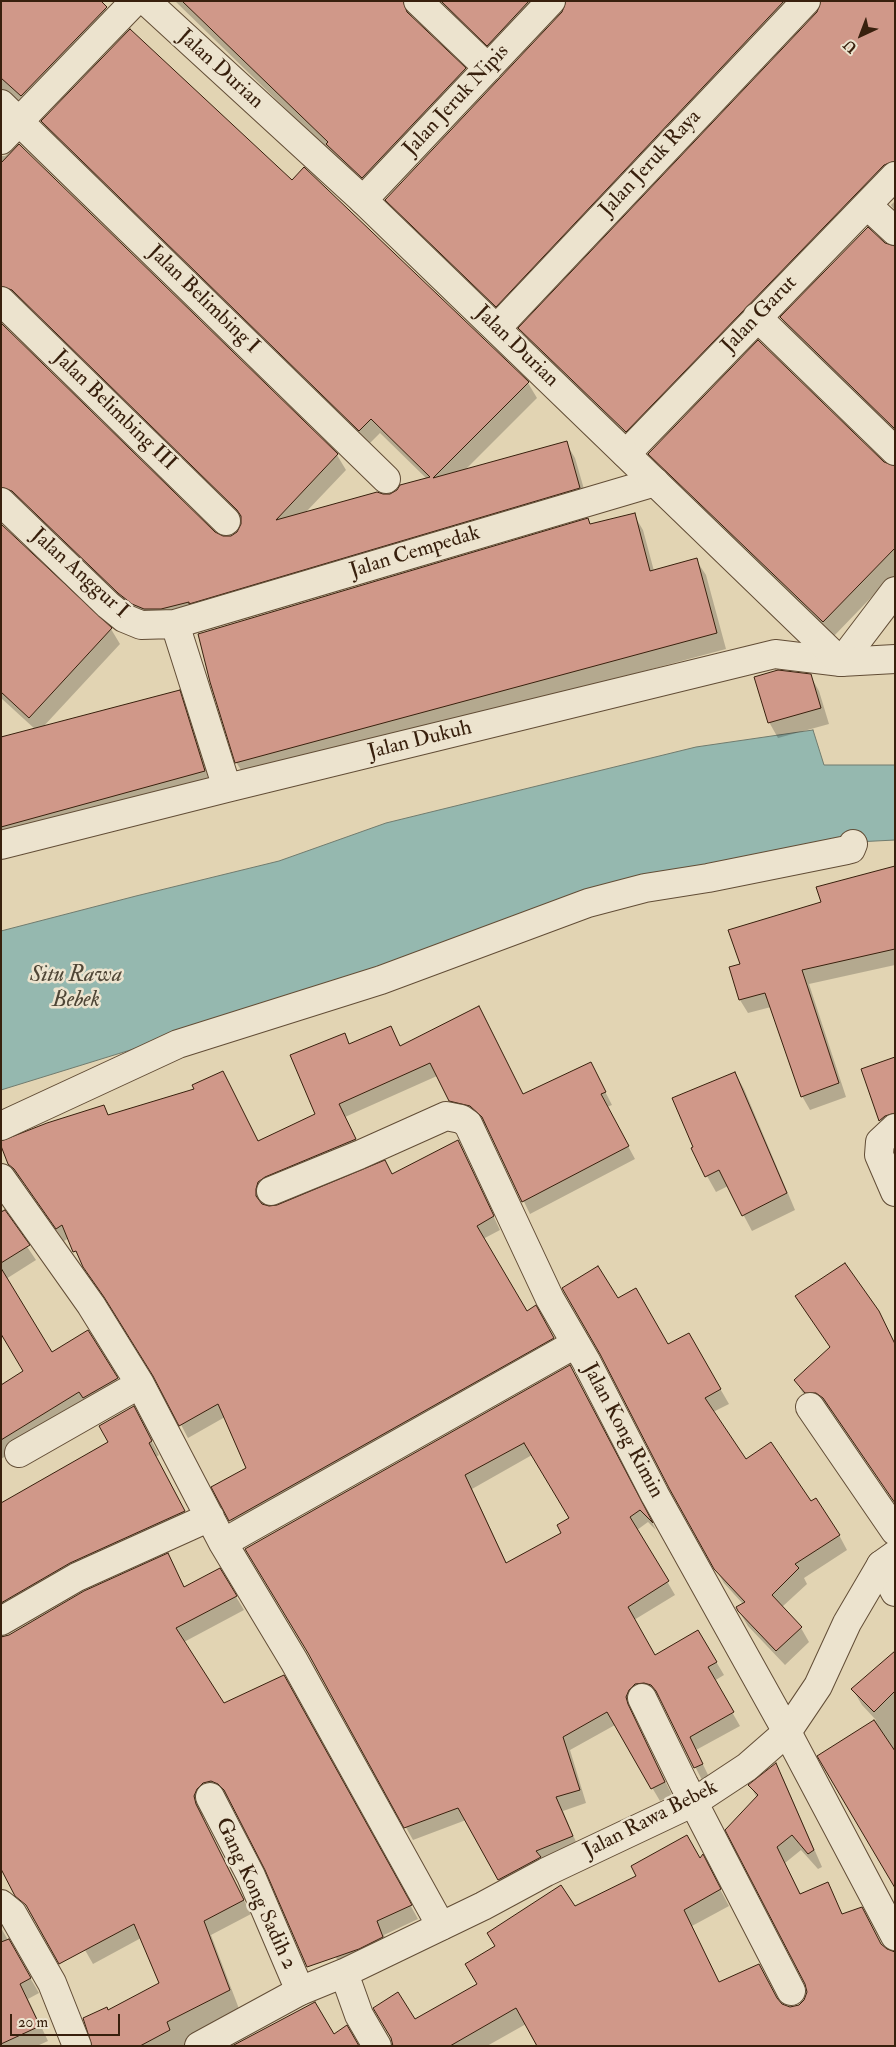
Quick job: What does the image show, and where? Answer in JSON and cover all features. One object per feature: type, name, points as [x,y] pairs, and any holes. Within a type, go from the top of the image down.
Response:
[{"type":"street","points":[[7,122],[135,1]]},
{"type":"street","name":"Jalan Durian","points":[[146,1],[363,200],[841,662]]},
{"type":"street","points":[[418,1],[488,68]]},
{"type":"street","name":"Jalan Jeruk Nipis","points":[[363,200],[551,1]]},
{"type":"street","name":"Jalan Jeruk Raya","points":[[497,328],[806,1]]},
{"type":"street","name":"Jalan Belimbing I","points":[[7,122],[386,480]]},
{"type":"street","name":"Jalan Garut","points":[[626,454],[895,176]]},
{"type":"street","points":[[867,205],[895,231]]},
{"type":"street","name":"Jalan Belimbing III","points":[[1,300],[226,521]]},
{"type":"street","points":[[757,317],[895,451]]},
{"type":"street","name":"Jalan Cempedak","points":[[175,624],[654,482]]},
{"type":"street","name":"Jalan Anggur I","points":[[1,502],[108,605],[124,618],[141,625],[175,624]]},
{"type":"street","points":[[841,662],[895,591]]},
{"type":"street","points":[[175,624],[227,788]]},
{"type":"street","name":"Jalan Dukuh","points":[[1,845],[775,654],[841,662]]},
{"type":"street","points":[[841,662],[895,659]]},
{"type":"street","points":[[1,1126],[178,1044],[390,977],[588,903],[645,888],[708,878],[852,849],[854,844]]},
{"type":"street","name":"Jalan Kong Rimin","points":[[271,1191],[359,1155],[446,1116],[461,1119],[468,1124],[550,1299],[576,1344],[655,1495],[787,1732],[895,1936]]},
{"type":"street","points":[[895,1128],[880,1142],[879,1154],[895,1192]]},
{"type":"street","points":[[1,1178],[91,1305],[140,1384],[223,1542],[294,1661],[441,1926]]},
{"type":"street","points":[[223,1542],[576,1344]]},
{"type":"street","points":[[19,1453],[140,1384]]},
{"type":"street","points":[[810,1407],[895,1531]]},
{"type":"street","points":[[1,1621],[77,1577],[210,1517]]},
{"type":"street","points":[[888,1560],[895,1592]]},
{"type":"street","name":"Jalan Rawa Bebek","points":[[199,2046],[300,1991],[344,1973],[546,1872],[694,1802],[747,1767],[787,1732],[818,1686],[847,1623],[888,1560]]},
{"type":"street","points":[[642,1698],[791,1991]]},
{"type":"street","name":"Gang Kong Sadih 2","points":[[210,1797],[251,1876],[300,1991]]},
{"type":"street","points":[[6,1909],[52,1983],[78,2046]]},
{"type":"street","points":[[344,1973],[359,2015],[377,2046]]},
{"type":"water","name":"Situ Rawa Bebek","points":[[813,730],[824,765],[895,765],[895,840],[856,842],[360,979],[1,1090],[1,931],[279,861],[386,823],[696,747]]},
{"type":"building","points":[[1,1],[101,1],[107,7],[21,96],[1,78]]},
{"type":"building","points":[[182,1],[403,1],[407,12],[466,68],[362,178],[326,144],[328,142]]},
{"type":"building","points":[[441,1],[529,1],[487,46]]},
{"type":"building","points":[[566,1],[784,1],[496,307],[385,200],[562,12]]},
{"type":"building","points":[[821,1],[895,1],[895,161],[884,165],[626,432],[518,328],[817,12]]},
{"type":"building","points":[[130,29],[292,180],[304,167],[529,382],[433,478],[567,441],[580,488],[189,604],[189,602],[161,609],[144,609],[132,604],[118,593],[12,491],[1,487],[1,323],[215,532],[223,536],[231,536],[237,532],[241,524],[241,516],[237,510],[12,290],[1,286],[1,163],[19,144],[338,454],[276,520],[377,492],[390,494],[397,490],[400,485],[430,477],[371,419],[359,431],[41,121]]},
{"type":"building","points":[[868,227],[885,243],[895,246],[895,429],[780,317]]},
{"type":"building","points":[[758,340],[884,462],[895,466],[895,548],[823,622],[648,454]]},
{"type":"building","points":[[635,513],[650,571],[697,558],[717,633],[235,763],[210,682],[198,634],[588,518],[590,524]]},
{"type":"building","points":[[1,524],[112,628],[29,718],[1,692]]},
{"type":"building","points":[[778,670],[811,674],[821,708],[768,723],[754,677]]},
{"type":"building","points":[[180,690],[205,771],[1,827],[1,737]]},
{"type":"building","points":[[895,866],[895,949],[802,970],[839,1083],[801,1097],[765,993],[739,1000],[729,967],[740,964],[728,930],[821,902],[816,887]]},
{"type":"building","points":[[479,1006],[523,1094],[591,1062],[606,1092],[601,1094],[629,1146],[522,1202],[482,1117],[470,1106],[449,1101],[430,1063],[339,1104],[356,1139],[265,1177],[258,1182],[256,1196],[262,1204],[269,1206],[277,1205],[385,1160],[392,1174],[458,1140],[494,1216],[477,1226],[527,1311],[536,1305],[554,1338],[229,1521],[211,1487],[246,1468],[218,1404],[179,1426],[153,1376],[83,1267],[76,1251],[73,1252],[62,1225],[56,1229],[14,1169],[8,1164],[1,1141],[47,1123],[104,1105],[108,1115],[194,1089],[192,1085],[223,1071],[258,1141],[315,1114],[290,1055],[345,1033],[349,1044],[391,1026],[400,1046]]},
{"type":"building","points":[[895,1057],[895,1113],[885,1116],[879,1121],[861,1069]]},
{"type":"building","points":[[735,1072],[787,1193],[742,1216],[719,1170],[705,1177],[691,1148],[693,1147],[672,1098]]},
{"type":"building","points":[[5,1210],[30,1245],[1,1263],[1,1212]]},
{"type":"building","points":[[845,1263],[879,1311],[895,1344],[895,1503],[823,1398],[816,1393],[805,1393],[794,1380],[830,1347],[795,1296]]},
{"type":"building","points":[[598,1266],[618,1298],[636,1288],[668,1344],[689,1333],[721,1389],[705,1398],[746,1459],[771,1442],[811,1501],[816,1498],[840,1535],[795,1564],[799,1568],[772,1595],[802,1627],[776,1651],[738,1611],[736,1607],[745,1602],[714,1569],[669,1488],[600,1354],[562,1288]]},
{"type":"building","points":[[1,1268],[52,1352],[88,1330],[118,1378],[83,1398],[79,1392],[1,1440],[1,1385],[23,1371],[1,1334]]},
{"type":"building","points":[[570,1365],[653,1523],[640,1510],[630,1517],[669,1581],[628,1607],[655,1655],[698,1630],[717,1662],[708,1667],[734,1712],[690,1737],[703,1764],[694,1768],[656,1691],[651,1685],[644,1683],[635,1684],[629,1690],[626,1697],[628,1704],[665,1782],[651,1789],[607,1712],[563,1737],[580,1790],[556,1797],[573,1836],[536,1851],[541,1857],[498,1880],[458,1808],[404,1828],[308,1653],[245,1549]],"holes":[[[524,1443],[569,1518],[557,1525],[561,1533],[506,1563],[465,1475]]]},
{"type":"building","points":[[134,1406],[152,1441],[149,1443],[185,1511],[70,1563],[1,1603],[1,1503],[108,1442],[99,1426]]},
{"type":"building","points":[[168,1553],[184,1587],[220,1568],[237,1596],[176,1628],[224,1703],[284,1675],[412,1905],[377,1921],[383,1937],[359,1949],[307,1967],[265,1870],[224,1790],[218,1784],[211,1781],[203,1783],[197,1789],[194,1796],[196,1804],[244,1900],[204,1921],[230,1990],[167,2022],[170,2030],[140,2046],[92,2046],[83,2018],[107,2007],[108,2010],[159,1983],[134,1924],[59,1964],[26,1905],[15,1896],[1,1869],[1,1637],[9,1635],[84,1591]]},
{"type":"building","points":[[895,1651],[895,1691],[874,1712],[851,1689]]},
{"type":"building","points":[[874,1720],[895,1751],[895,1888],[817,1756]]},
{"type":"building","points":[[776,1763],[814,1850],[808,1854],[792,1835],[777,1847],[800,1894],[828,1882],[842,1914],[862,1907],[881,1944],[895,1952],[895,2046],[537,2046],[516,2008],[450,2046],[393,2046],[391,2038],[373,2008],[398,1992],[415,2019],[477,1984],[465,1964],[495,1946],[487,1933],[561,1885],[575,1906],[636,1876],[631,1866],[687,1835],[700,1858],[703,1854],[721,1889],[684,1910],[719,1982],[759,1964],[782,2004],[790,2007],[799,2005],[804,2000],[807,1992],[805,1984],[725,1830],[758,1795],[748,1785]]},
{"type":"building","points":[[9,1939],[31,1978],[20,1984],[40,2026],[1,2044],[1,1942]]},
{"type":"building","points":[[315,2002],[334,2034],[347,2025],[359,2046],[232,2046]]}]
